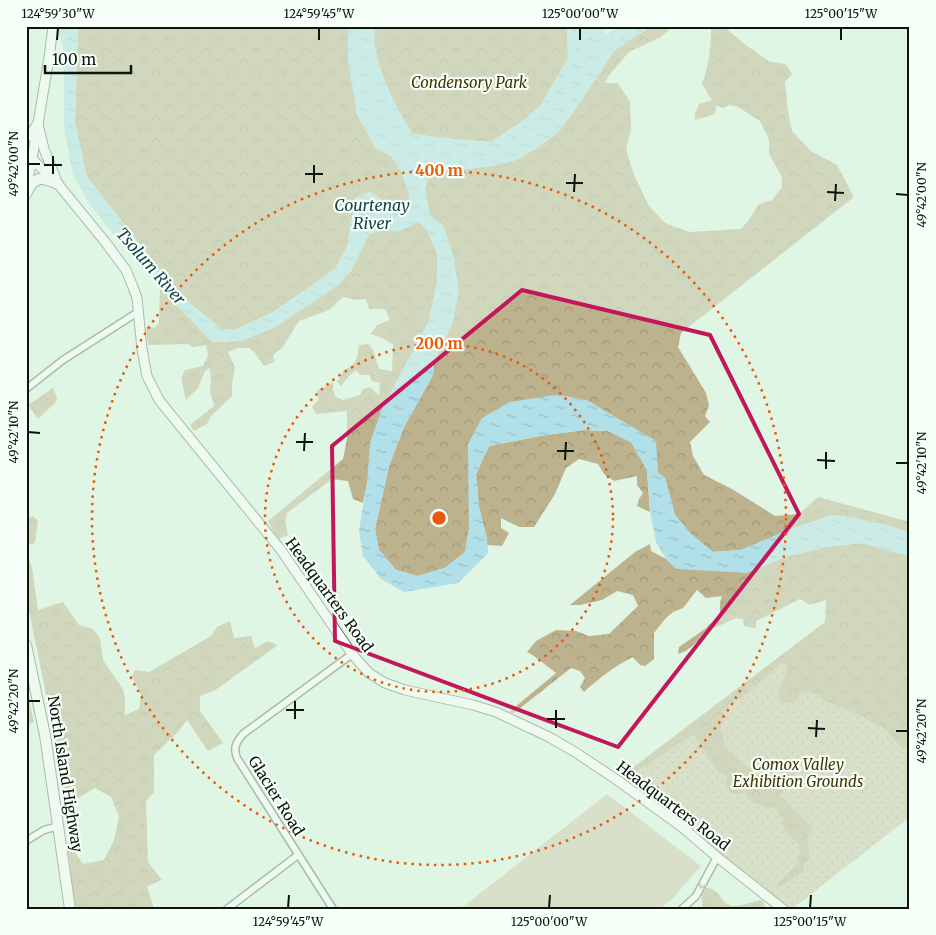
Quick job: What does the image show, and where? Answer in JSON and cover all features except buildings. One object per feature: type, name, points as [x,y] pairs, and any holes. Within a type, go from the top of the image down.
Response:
[{"type":"main road","points":[[26,183],[29,157],[38,124],[53,26]]},
{"type":"main road","points":[[26,137],[32,133],[38,124]]},
{"type":"main road","points":[[38,124],[44,149],[58,184]]},
{"type":"main road","name":"Headquarters Road","points":[[29,157],[58,184],[126,270],[137,298],[142,349],[147,376],[159,400],[281,550],[352,654],[369,673],[385,683],[405,690],[496,712],[549,737],[624,785],[682,827],[783,909]]},
{"type":"main road","points":[[26,194],[34,181],[45,179],[58,184]]},
{"type":"main road","name":"North Island Highway","points":[[26,645],[45,735],[70,909]]},
{"type":"street","points":[[26,389],[63,360],[138,312]]},
{"type":"street","name":"Glacier Road","points":[[333,909],[237,758],[234,750],[243,734],[352,654]]},
{"type":"street","points":[[26,842],[44,830],[59,826]]},
{"type":"street","points":[[227,909],[298,855]]},
{"type":"street","points":[[682,909],[696,896],[717,857]]},
{"type":"highlighted area","points":[[522,290],[710,335],[799,514],[618,747],[335,641],[332,446]]},
{"type":"green space","points":[[78,26],[348,26],[348,61],[375,147],[392,157],[401,171],[409,194],[409,206],[405,208],[393,207],[370,192],[356,198],[347,247],[335,269],[275,311],[235,330],[221,329],[179,294],[87,177],[75,123]]},
{"type":"green space","name":"Condensory Park","points":[[375,26],[567,26],[568,58],[541,105],[523,121],[491,142],[413,134],[394,102],[384,78],[376,54],[374,42]]},
{"type":"green space","points":[[652,26],[673,26],[661,37],[629,52],[609,75],[605,83],[618,83],[630,102],[631,130],[626,149],[634,175],[649,206],[665,223],[689,232],[741,229],[759,204],[772,200],[782,187],[782,177],[769,154],[769,140],[760,121],[738,107],[730,105],[723,108],[716,105],[715,114],[695,120],[699,104],[712,100],[702,84],[709,56],[711,27],[723,26],[770,62],[786,64],[792,74],[785,82],[792,131],[811,151],[837,165],[854,197],[681,333],[678,347],[706,393],[709,405],[705,416],[710,422],[690,442],[693,456],[704,475],[732,489],[775,516],[799,514],[818,497],[910,522],[910,533],[887,525],[833,515],[791,529],[741,550],[713,552],[691,534],[675,515],[665,478],[658,473],[655,441],[588,401],[571,397],[482,418],[465,552],[445,568],[418,576],[396,570],[379,550],[375,529],[389,466],[404,427],[433,375],[434,361],[453,322],[444,227],[430,216],[425,189],[430,169],[461,170],[496,165],[516,160],[540,146],[558,132],[614,51]]},
{"type":"green space","points":[[419,222],[427,230],[437,254],[437,284],[428,323],[381,411],[363,503],[353,499],[348,481],[332,479],[287,513],[285,521],[288,535],[278,539],[268,521],[343,459],[347,439],[347,411],[316,414],[312,407],[319,399],[317,391],[333,382],[333,390],[336,397],[343,400],[360,395],[363,389],[370,387],[379,395],[380,383],[372,381],[370,375],[360,375],[356,370],[341,386],[337,381],[343,371],[354,364],[359,345],[368,344],[373,350],[379,369],[392,371],[393,344],[371,334],[377,325],[390,320],[385,309],[369,309],[366,299],[356,300],[343,297],[329,310],[299,321],[282,348],[273,355],[274,362],[264,366],[249,348],[238,348],[228,352],[235,367],[232,396],[211,416],[207,424],[194,431],[190,425],[214,406],[210,392],[210,368],[205,371],[198,388],[186,400],[181,378],[185,370],[203,366],[208,355],[206,345],[193,347],[188,344],[148,345],[146,327],[155,328],[159,323],[160,287],[212,342],[241,341],[351,271],[369,234],[386,229],[397,232]]},
{"type":"green space","points":[[53,388],[57,398],[55,403],[38,419],[28,405]]},
{"type":"green space","points":[[584,430],[608,431],[631,442],[647,470],[650,512],[637,506],[643,493],[637,485],[637,476],[614,481],[604,474],[598,464],[579,459],[566,468],[555,494],[534,527],[519,527],[501,518],[501,528],[509,533],[502,546],[487,545],[479,507],[476,474],[489,446]]},
{"type":"green space","points":[[33,516],[38,521],[35,543],[26,545],[26,518]]},
{"type":"green space","points":[[862,543],[910,556],[910,744],[902,749],[885,729],[857,714],[828,702],[812,692],[800,692],[798,701],[786,703],[777,698],[788,666],[783,662],[742,698],[730,702],[720,729],[726,749],[763,779],[769,776],[776,780],[781,779],[787,770],[793,772],[798,779],[794,786],[785,788],[779,794],[813,828],[807,837],[810,858],[804,864],[804,870],[778,888],[777,884],[796,866],[800,845],[783,829],[783,819],[775,809],[753,801],[745,790],[739,794],[730,792],[726,783],[728,777],[717,771],[694,734],[633,774],[627,772],[825,622],[826,600],[810,605],[800,599],[756,621],[756,628],[744,626],[743,619],[736,618],[712,629],[686,651],[678,654],[679,647],[705,629],[720,614],[722,596],[706,598],[697,590],[683,608],[673,612],[654,633],[654,659],[645,666],[640,665],[633,657],[607,673],[584,692],[580,687],[585,678],[580,671],[571,668],[514,713],[509,712],[556,673],[527,652],[536,641],[556,630],[576,631],[589,636],[609,634],[638,606],[633,595],[617,591],[602,600],[580,605],[570,605],[635,552],[650,544],[651,551],[666,559],[677,569],[789,556],[825,547]]},
{"type":"green space","points":[[26,552],[32,568],[38,610],[63,602],[79,625],[93,629],[100,638],[103,660],[123,689],[125,715],[139,709],[141,695],[132,676],[135,670],[149,672],[211,636],[217,627],[230,621],[234,638],[251,636],[255,648],[268,641],[278,645],[214,691],[200,696],[200,711],[223,743],[208,751],[187,720],[177,733],[154,755],[154,792],[146,801],[148,862],[162,880],[147,886],[154,909],[75,909],[67,841],[83,864],[104,860],[114,840],[119,817],[111,797],[95,788],[64,806],[45,689],[26,596]]},
{"type":"green space","name":"Comox Valley Exhibition Grounds","points":[[910,558],[910,817],[792,909],[783,909],[617,780]]},
{"type":"green space","points":[[26,687],[34,722],[26,725]]},
{"type":"green space","points":[[607,794],[701,866],[674,897],[660,909],[460,909]]},
{"type":"green space","points":[[706,888],[715,890],[726,903],[732,906],[762,900],[765,907],[762,909],[704,909],[702,898]]},
{"type":"water","points":[[60,26],[78,26],[75,123],[87,177],[179,294],[221,329],[235,330],[275,311],[335,269],[347,247],[355,198],[370,192],[393,207],[405,208],[409,206],[409,194],[401,171],[392,157],[375,147],[357,115],[348,61],[348,26],[375,26],[374,42],[376,54],[384,78],[394,102],[413,134],[491,142],[523,121],[541,105],[568,58],[567,26],[605,26],[604,32],[606,34],[623,26],[652,26],[614,51],[558,132],[540,146],[516,160],[496,165],[461,170],[430,169],[425,189],[430,216],[444,227],[453,255],[459,290],[453,322],[434,361],[433,375],[404,427],[389,466],[375,529],[379,550],[396,570],[418,576],[445,568],[465,552],[469,529],[468,444],[482,418],[510,402],[555,395],[588,401],[656,441],[658,473],[665,478],[675,515],[691,534],[713,552],[741,550],[791,529],[833,515],[887,525],[910,533],[910,556],[862,543],[825,547],[789,556],[747,573],[677,569],[666,559],[656,542],[650,512],[647,470],[631,442],[608,431],[584,430],[489,446],[476,474],[479,507],[487,539],[488,553],[458,583],[404,592],[381,579],[363,556],[359,530],[367,483],[370,443],[381,411],[428,323],[437,284],[437,254],[427,230],[419,222],[397,232],[386,229],[369,234],[351,271],[340,284],[274,328],[241,341],[212,342],[134,260],[90,205],[73,175],[64,128],[64,53],[59,32]]},
{"type":"water label","name":"Courtenay River","points":[[372,214]]},
{"type":"water label","name":"Tsolum River","points":[[151,266]]}]
